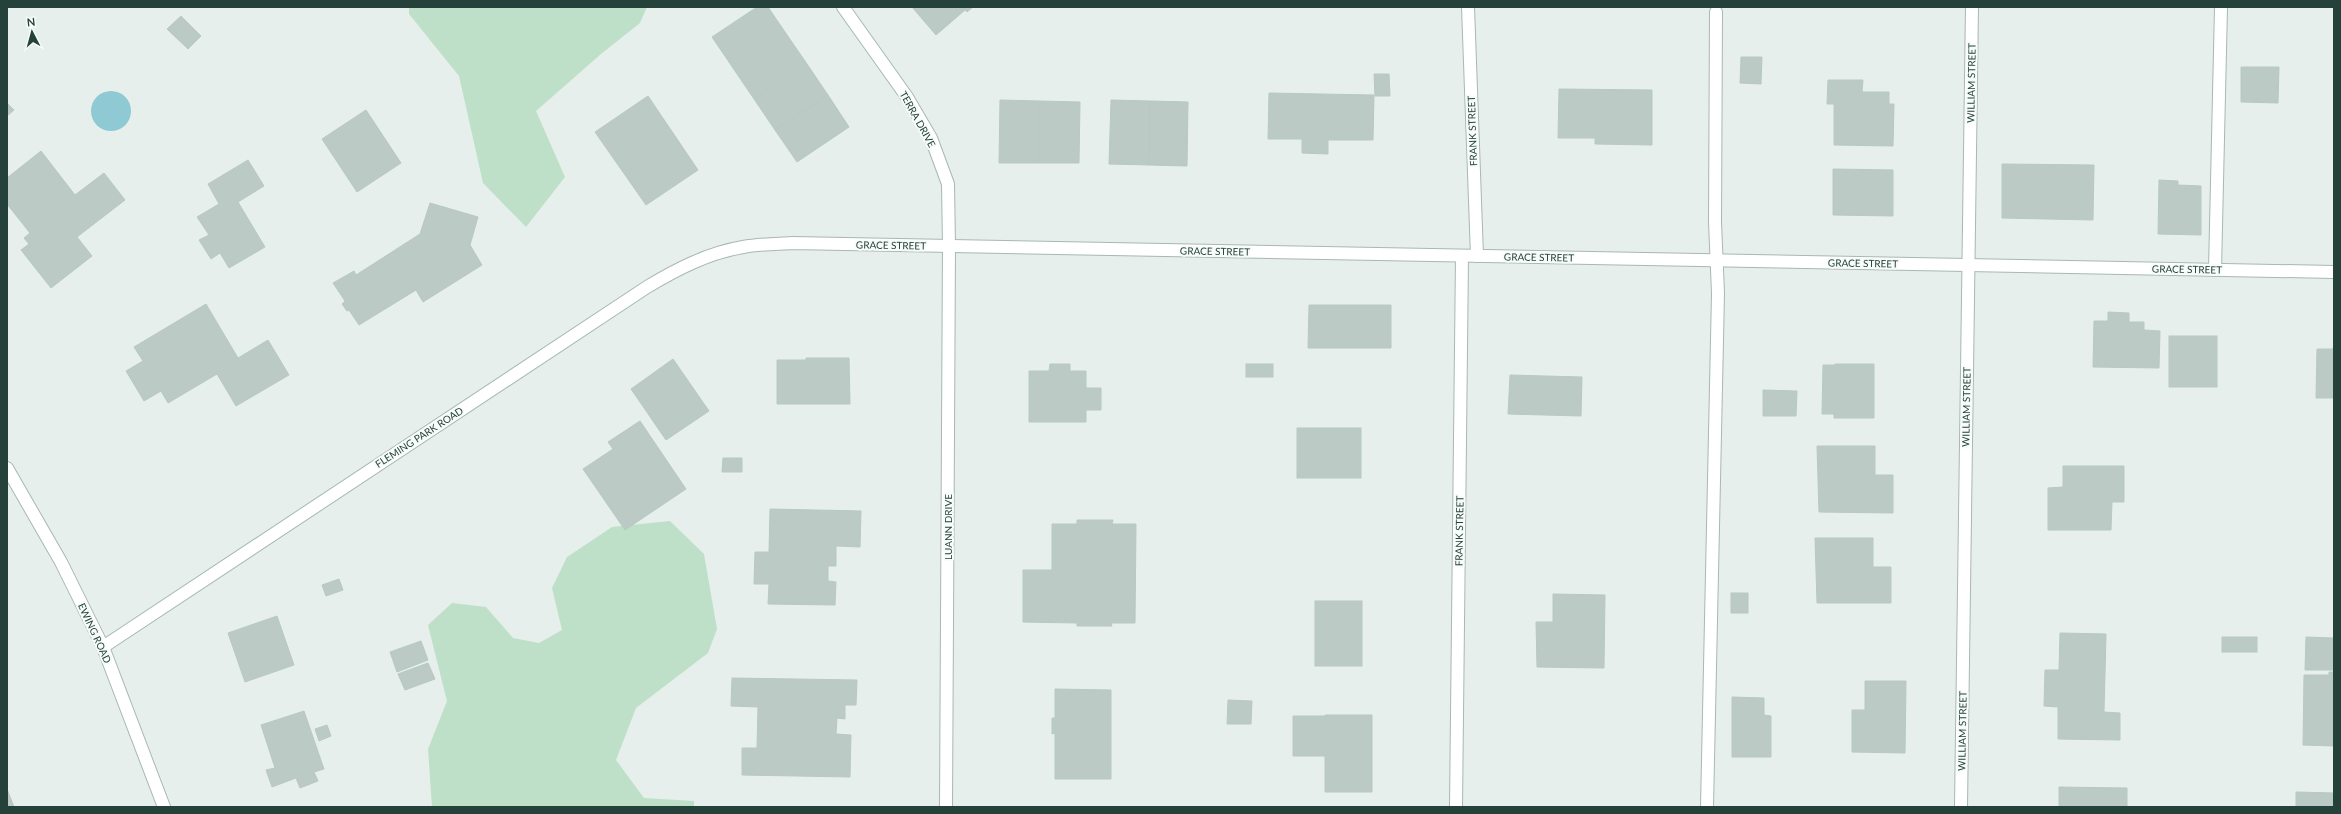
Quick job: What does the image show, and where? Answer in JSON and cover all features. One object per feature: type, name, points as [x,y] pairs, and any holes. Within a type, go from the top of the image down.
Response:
[{"type":"street","name":"TERRA DRIVE","points":[[844,7],[907,97],[931,138],[948,184],[950,246]]},
{"type":"street","name":"FRANK STREET","points":[[1468,7],[1477,256]]},
{"type":"street","name":"WILLIAM STREET","points":[[1961,807],[1972,7]]},
{"type":"street","points":[[2215,270],[2221,7]]},
{"type":"street","points":[[1707,807],[1718,293],[1716,12]]},
{"type":"street","name":"GRACE STREET","points":[[744,246],[792,243],[2334,272]]},
{"type":"street","name":"FLEMING PARK ROAD","points":[[103,647],[647,286],[679,268],[715,254],[744,246]]},
{"type":"street","name":"LUANN DRIVE","points":[[946,807],[950,246]]},
{"type":"street","name":"FRANK STREET","points":[[1456,807],[1462,256]]},
{"type":"street","name":"EWING ROAD","points":[[7,468],[61,562],[103,647],[164,807]]},
{"type":"green space","points":[[409,7],[647,7],[640,23],[601,54],[536,111],[565,177],[526,227],[483,183],[459,76],[409,14]]},
{"type":"green space","points":[[670,521],[704,554],[717,629],[708,653],[636,708],[616,760],[644,798],[694,801],[694,807],[432,807],[428,749],[447,701],[428,625],[452,603],[486,607],[513,638],[539,643],[562,630],[552,588],[567,557],[612,527]]},
{"type":"water","points":[[111,91],[119,93],[125,97],[129,103],[131,111],[129,119],[125,125],[119,129],[111,131],[103,129],[97,125],[93,119],[91,111],[93,103],[97,97],[103,93]]},
{"type":"building","points":[[757,7],[768,7],[785,32],[733,68],[712,37]]},
{"type":"building","points":[[912,7],[963,7],[965,10],[936,35]]},
{"type":"building","points":[[963,7],[973,7],[967,12]]},
{"type":"building","points":[[181,16],[201,36],[188,49],[167,29]]},
{"type":"building","points":[[785,32],[807,64],[754,99],[733,68]]},
{"type":"building","points":[[1741,57],[1762,57],[1761,84],[1740,83]]},
{"type":"building","points":[[807,64],[828,95],[775,130],[754,99]]},
{"type":"building","points":[[2241,67],[2279,67],[2278,103],[2241,102]]},
{"type":"building","points":[[1374,74],[1389,74],[1390,96],[1375,96]]},
{"type":"building","points":[[1828,80],[1863,80],[1862,92],[1889,92],[1889,104],[1894,104],[1893,146],[1834,145],[1834,104],[1827,104]]},
{"type":"building","points":[[1559,89],[1652,90],[1652,145],[1595,144],[1595,138],[1558,138]]},
{"type":"building","points":[[1269,93],[1374,95],[1373,140],[1328,140],[1328,154],[1302,153],[1302,139],[1268,139]]},
{"type":"building","points":[[828,95],[849,127],[797,162],[775,130]]},
{"type":"building","points":[[648,96],[698,170],[646,205],[595,132]]},
{"type":"building","points":[[1000,100],[1040,101],[1039,163],[999,163]]},
{"type":"building","points":[[1111,100],[1150,101],[1149,165],[1109,164]]},
{"type":"building","points":[[1040,101],[1080,102],[1079,163],[1039,163]]},
{"type":"building","points":[[1150,101],[1188,102],[1187,166],[1149,165]]},
{"type":"building","points":[[7,103],[14,110],[7,116]]},
{"type":"building","points":[[366,110],[401,163],[357,192],[322,139]]},
{"type":"building","points":[[41,151],[75,195],[104,173],[125,200],[77,237],[92,256],[51,288],[21,250],[29,244],[24,238],[30,233],[7,204],[7,178]]},
{"type":"building","points":[[248,160],[264,186],[238,202],[265,247],[229,268],[220,253],[211,259],[199,240],[209,235],[197,217],[219,204],[208,184]]},
{"type":"building","points":[[2002,164],[2094,165],[2093,220],[2002,218]]},
{"type":"building","points":[[1833,169],[1893,170],[1893,216],[1833,215]]},
{"type":"building","points":[[2159,180],[2178,181],[2178,185],[2201,186],[2201,235],[2158,234]]},
{"type":"building","points":[[430,203],[478,217],[470,245],[482,265],[423,302],[416,290],[359,325],[349,310],[347,311],[342,304],[345,301],[333,283],[354,271],[356,275],[420,234]]},
{"type":"building","points":[[206,304],[238,358],[268,340],[289,375],[236,406],[217,374],[168,403],[161,391],[144,401],[126,371],[143,361],[134,347]]},
{"type":"building","points":[[1309,305],[1391,305],[1391,348],[1308,348]]},
{"type":"building","points":[[2108,312],[2129,313],[2129,322],[2144,322],[2144,330],[2160,331],[2159,368],[2093,367],[2094,321],[2108,321]]},
{"type":"building","points":[[2169,336],[2217,336],[2217,387],[2169,387]]},
{"type":"building","points":[[2334,343],[2334,398],[2316,398],[2317,349],[2333,349]]},
{"type":"building","points":[[806,358],[849,358],[850,404],[777,404],[777,360],[806,360]]},
{"type":"building","points":[[673,359],[709,411],[666,440],[631,389]]},
{"type":"building","points":[[1050,364],[1070,364],[1070,371],[1086,371],[1086,388],[1101,388],[1101,410],[1086,410],[1086,422],[1029,422],[1029,371],[1049,371]]},
{"type":"building","points":[[1246,364],[1273,364],[1273,377],[1246,377]]},
{"type":"building","points":[[1874,364],[1874,418],[1834,418],[1834,414],[1822,414],[1823,365]]},
{"type":"building","points":[[1510,375],[1582,377],[1581,416],[1508,414]]},
{"type":"building","points":[[1763,390],[1797,391],[1796,416],[1763,416]]},
{"type":"building","points":[[640,421],[686,489],[625,530],[583,469],[613,449],[608,442]]},
{"type":"building","points":[[1297,428],[1361,428],[1361,478],[1297,478]]},
{"type":"building","points":[[1817,446],[1875,446],[1875,475],[1893,475],[1893,513],[1819,512]]},
{"type":"building","points":[[723,458],[742,458],[742,472],[722,472]]},
{"type":"building","points":[[2063,466],[2124,466],[2124,502],[2112,502],[2111,530],[2048,530],[2048,488],[2063,487]]},
{"type":"building","points":[[770,509],[861,511],[860,547],[836,546],[836,566],[828,566],[828,581],[836,582],[835,605],[768,604],[769,584],[754,584],[755,552],[769,552]]},
{"type":"building","points":[[1077,520],[1113,520],[1112,524],[1136,524],[1135,623],[1111,623],[1112,626],[1077,626],[1077,623],[1023,622],[1023,570],[1052,570],[1052,524],[1077,524]]},
{"type":"building","points":[[1815,538],[1873,538],[1873,567],[1891,567],[1891,603],[1817,603]]},
{"type":"building","points":[[339,579],[343,590],[326,596],[322,585]]},
{"type":"building","points":[[1731,593],[1748,593],[1748,613],[1731,613]]},
{"type":"building","points":[[1553,594],[1605,595],[1604,668],[1537,667],[1536,622],[1553,622]]},
{"type":"building","points":[[1315,601],[1362,601],[1362,666],[1315,666]]},
{"type":"building","points":[[277,616],[294,665],[245,682],[228,633]]},
{"type":"building","points":[[2060,633],[2106,634],[2104,712],[2120,713],[2120,740],[2058,739],[2058,707],[2044,706],[2045,670],[2059,670]]},
{"type":"building","points":[[2222,637],[2257,637],[2257,652],[2222,652]]},
{"type":"building","points":[[2306,637],[2334,638],[2334,670],[2305,670]]},
{"type":"building","points":[[421,641],[428,660],[397,672],[390,652]]},
{"type":"building","points":[[428,663],[435,679],[405,690],[398,674]]},
{"type":"building","points":[[2329,672],[2334,672],[2334,746],[2303,745],[2304,675],[2329,675]]},
{"type":"building","points":[[732,678],[857,680],[856,705],[845,705],[845,719],[837,718],[836,734],[851,735],[850,777],[742,775],[742,748],[757,748],[758,707],[731,706]]},
{"type":"building","points":[[1865,681],[1906,681],[1905,753],[1852,752],[1852,710],[1865,710]]},
{"type":"building","points":[[1055,689],[1111,690],[1111,779],[1055,779],[1055,733],[1052,734],[1052,718],[1055,718]]},
{"type":"building","points":[[1732,697],[1764,698],[1764,715],[1771,716],[1771,757],[1732,757]]},
{"type":"building","points":[[1228,700],[1252,701],[1251,724],[1227,724]]},
{"type":"building","points":[[304,711],[324,769],[314,772],[318,781],[300,788],[296,778],[272,787],[266,770],[275,768],[261,725]]},
{"type":"building","points":[[1372,715],[1372,792],[1325,792],[1325,756],[1293,756],[1293,716]]},
{"type":"building","points":[[327,725],[331,736],[319,741],[315,729]]},
{"type":"building","points":[[2059,787],[2127,788],[2127,807],[2059,807]]},
{"type":"building","points":[[7,789],[14,807],[7,807]]},
{"type":"building","points":[[2296,792],[2334,793],[2334,807],[2296,807]]}]
